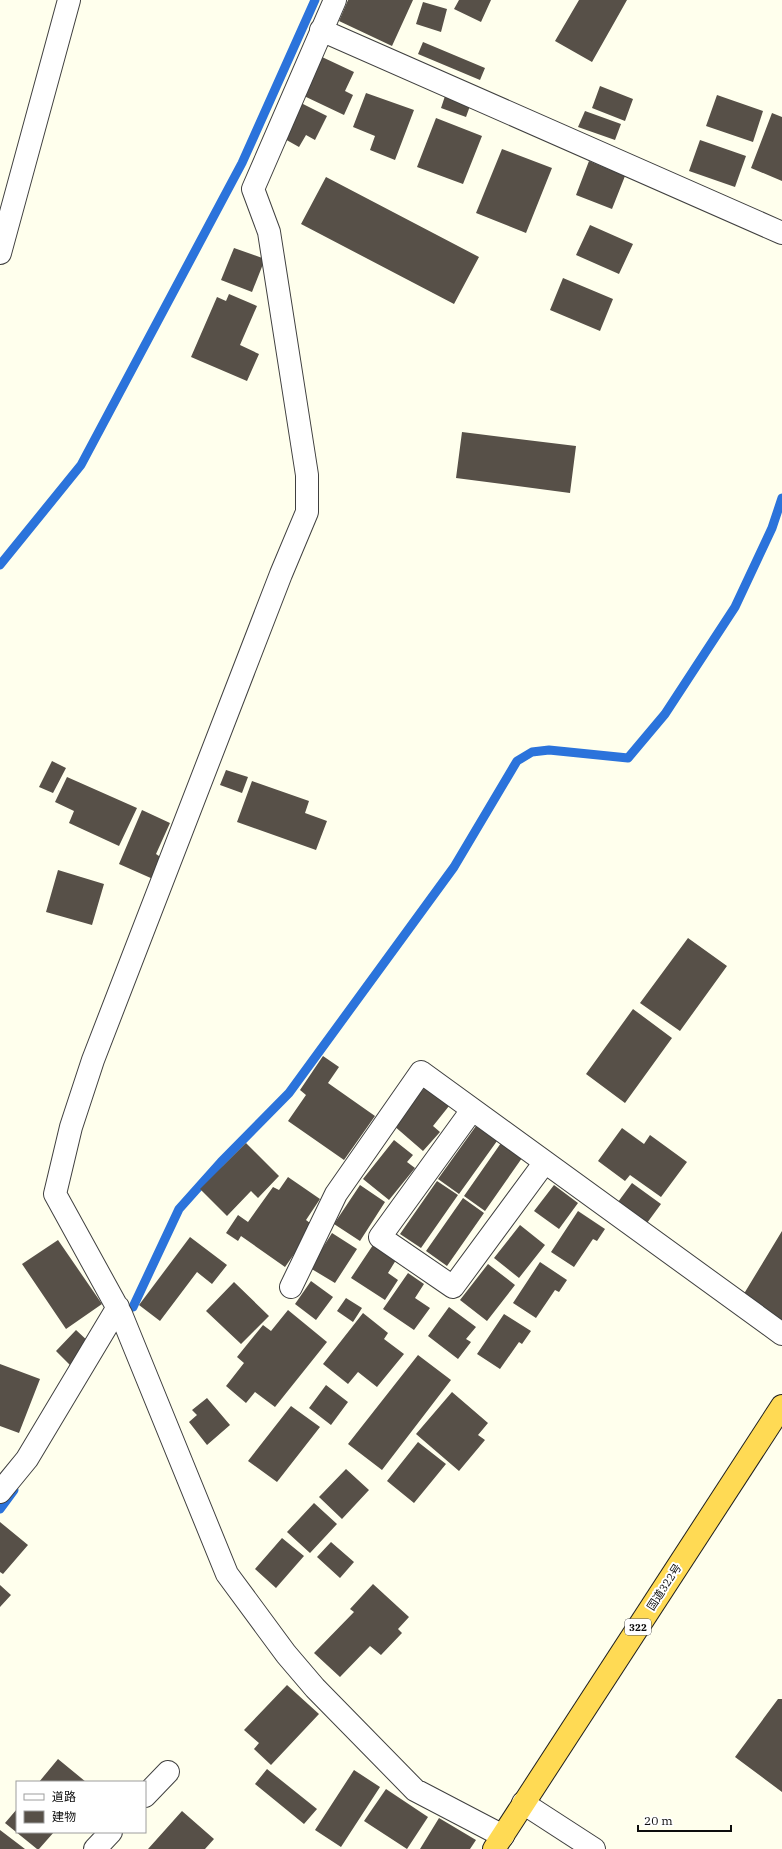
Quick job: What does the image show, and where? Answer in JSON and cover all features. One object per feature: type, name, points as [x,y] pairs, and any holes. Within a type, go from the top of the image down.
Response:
[{"type":"highway","name":"国道322号","points":[[499,1842],[782,1406]]},
{"type":"street","points":[[0,253],[69,0]]},
{"type":"street","points":[[334,0],[253,189],[269,232],[307,475],[307,512],[281,574],[93,1060],[71,1127],[55,1194],[118,1308],[227,1574],[286,1654],[315,1688],[415,1790],[499,1842]]},
{"type":"street","points":[[321,30],[782,233]]},
{"type":"street","points":[[290,1287],[336,1194],[421,1072],[782,1334]]},
{"type":"street","points":[[472,1110],[380,1237],[453,1287],[545,1162]]},
{"type":"street","points":[[0,1492],[27,1459],[118,1308]]},
{"type":"street","points":[[146,1795],[168,1772]]},
{"type":"street","points":[[523,1803],[594,1849]]},
{"type":"street","points":[[95,1849],[110,1833]]},
{"type":"building","points":[[348,0],[413,0],[392,46],[339,21]]},
{"type":"building","points":[[459,0],[491,0],[481,22],[454,9]]},
{"type":"building","points":[[579,0],[627,0],[592,62],[555,41]]},
{"type":"building","points":[[423,2],[447,9],[441,32],[416,24]]},
{"type":"building","points":[[423,42],[485,68],[480,80],[418,54]]},
{"type":"building","points":[[322,57],[354,72],[345,91],[353,95],[344,115],[304,96]]},
{"type":"building","points":[[600,86],[633,99],[625,121],[592,108]]},
{"type":"building","points":[[366,93],[414,110],[395,160],[370,150],[375,136],[353,127]]},
{"type":"building","points":[[717,95],[763,111],[753,142],[706,126]]},
{"type":"building","points":[[445,96],[470,106],[466,117],[441,108]]},
{"type":"building","points":[[301,103],[327,116],[315,140],[306,135],[299,147],[283,138]]},
{"type":"building","points":[[585,111],[621,124],[615,140],[578,127]]},
{"type":"building","points":[[772,113],[782,117],[782,181],[751,168]]},
{"type":"building","points":[[436,118],[482,136],[463,184],[417,167]]},
{"type":"building","points":[[700,140],[746,156],[735,187],[689,171]]},
{"type":"building","points":[[502,149],[552,168],[526,233],[476,213]]},
{"type":"building","points":[[589,161],[625,176],[612,209],[576,195]]},
{"type":"building","points":[[326,177],[479,257],[454,304],[301,224]]},
{"type":"building","points":[[590,225],[633,244],[619,274],[576,255]]},
{"type":"building","points":[[234,248],[265,259],[252,292],[221,280]]},
{"type":"building","points":[[563,278],[613,299],[600,331],[550,310]]},
{"type":"building","points":[[229,294],[257,306],[240,345],[259,354],[247,381],[191,357],[217,297],[226,301]]},
{"type":"building","points":[[462,432],[576,446],[570,493],[456,478]]},
{"type":"building","points":[[52,761],[66,768],[53,793],[39,787]]},
{"type":"building","points":[[226,770],[248,777],[242,793],[220,785]]},
{"type":"building","points":[[67,777],[137,808],[119,846],[69,823],[74,811],[55,802]]},
{"type":"building","points":[[252,781],[309,801],[305,813],[327,821],[316,850],[237,822]]},
{"type":"building","points":[[142,810],[170,823],[156,854],[162,858],[153,879],[119,864]]},
{"type":"building","points":[[58,870],[104,884],[92,925],[46,912]]},
{"type":"building","points":[[688,938],[727,966],[680,1031],[640,1003]]},
{"type":"building","points":[[633,1009],[672,1038],[625,1103],[586,1074]]},
{"type":"building","points":[[323,1056],[339,1067],[328,1083],[375,1116],[344,1160],[288,1121],[306,1095],[300,1090]]},
{"type":"building","points":[[426,1086],[449,1106],[433,1126],[440,1132],[423,1151],[393,1125]]},
{"type":"building","points":[[476,1126],[497,1141],[459,1194],[438,1179]]},
{"type":"building","points":[[622,1128],[644,1144],[650,1135],[687,1162],[661,1197],[630,1175],[625,1181],[598,1161]]},
{"type":"building","points":[[394,1140],[413,1155],[407,1162],[415,1168],[389,1200],[363,1179]]},
{"type":"building","points":[[246,1143],[279,1176],[258,1198],[251,1191],[227,1216],[200,1189]]},
{"type":"building","points":[[501,1143],[522,1158],[485,1211],[464,1196]]},
{"type":"building","points":[[288,1177],[320,1199],[306,1220],[314,1226],[285,1267],[241,1236],[238,1241],[226,1233],[238,1215],[248,1222],[273,1187],[279,1190]]},
{"type":"building","points":[[437,1181],[458,1195],[421,1248],[400,1234]]},
{"type":"building","points":[[632,1183],[661,1204],[647,1223],[618,1202]]},
{"type":"building","points":[[360,1185],[385,1202],[360,1241],[334,1224]]},
{"type":"building","points":[[554,1185],[578,1203],[559,1229],[534,1211]]},
{"type":"building","points":[[463,1198],[484,1213],[447,1266],[426,1251]]},
{"type":"building","points":[[578,1211],[605,1229],[597,1241],[593,1239],[574,1267],[551,1252]]},
{"type":"building","points":[[520,1225],[545,1245],[519,1278],[494,1258]]},
{"type":"building","points":[[782,1231],[782,1319],[781,1321],[742,1297]]},
{"type":"building","points":[[332,1233],[357,1249],[335,1283],[310,1268]]},
{"type":"building","points":[[190,1237],[227,1265],[212,1284],[197,1272],[160,1321],[139,1305]]},
{"type":"building","points":[[58,1240],[102,1304],[66,1329],[22,1264]]},
{"type":"building","points":[[373,1245],[396,1260],[388,1273],[398,1280],[385,1300],[351,1278]]},
{"type":"building","points":[[540,1262],[567,1280],[559,1292],[555,1290],[536,1318],[513,1303]]},
{"type":"building","points":[[488,1264],[515,1285],[487,1321],[460,1300]]},
{"type":"building","points":[[408,1273],[424,1284],[415,1298],[430,1308],[414,1330],[383,1309]]},
{"type":"building","points":[[311,1281],[333,1297],[316,1320],[295,1304]]},
{"type":"building","points":[[234,1282],[269,1316],[241,1344],[206,1311]]},
{"type":"building","points":[[346,1298],[362,1308],[353,1322],[337,1311]]},
{"type":"building","points":[[449,1307],[476,1327],[466,1339],[471,1342],[458,1359],[428,1336]]},
{"type":"building","points":[[288,1310],[327,1342],[275,1407],[255,1392],[246,1403],[226,1386],[244,1363],[237,1357],[263,1325],[271,1331]]},
{"type":"building","points":[[363,1313],[388,1333],[384,1339],[404,1354],[377,1387],[358,1372],[348,1384],[323,1364]]},
{"type":"building","points":[[504,1314],[531,1331],[522,1344],[519,1342],[500,1369],[477,1354]]},
{"type":"building","points":[[76,1330],[90,1343],[70,1365],[56,1351]]},
{"type":"building","points":[[418,1355],[451,1380],[382,1470],[348,1444]]},
{"type":"building","points":[[0,1364],[40,1379],[19,1433],[0,1426]]},
{"type":"building","points":[[326,1385],[348,1402],[331,1425],[309,1408]]},
{"type":"building","points":[[452,1392],[488,1423],[478,1435],[485,1440],[459,1471],[416,1434]]},
{"type":"building","points":[[207,1398],[230,1425],[207,1445],[189,1422],[197,1415],[192,1410]]},
{"type":"building","points":[[291,1406],[320,1427],[277,1482],[248,1461]]},
{"type":"building","points":[[418,1442],[446,1464],[414,1503],[387,1481]]},
{"type":"building","points":[[346,1469],[369,1490],[342,1519],[319,1497]]},
{"type":"building","points":[[314,1503],[337,1524],[310,1553],[287,1532]]},
{"type":"building","points":[[0,1522],[28,1545],[3,1574],[0,1572]]},
{"type":"building","points":[[282,1538],[304,1556],[276,1588],[255,1569]]},
{"type":"building","points":[[331,1542],[354,1562],[340,1578],[317,1557]]},
{"type":"building","points":[[373,1584],[409,1617],[398,1629],[402,1633],[381,1655],[370,1646],[340,1677],[314,1653],[354,1612],[350,1609]]},
{"type":"building","points":[[0,1585],[11,1595],[0,1607]]},
{"type":"building","points":[[287,1685],[319,1714],[271,1765],[254,1749],[259,1743],[244,1730]]},
{"type":"building","points":[[778,1699],[782,1699],[782,1792],[735,1757]]},
{"type":"building","points":[[58,1759],[85,1781],[40,1781]]},
{"type":"building","points":[[267,1769],[317,1809],[304,1824],[255,1784]]},
{"type":"building","points":[[354,1770],[380,1787],[341,1847],[315,1830]]},
{"type":"building","points":[[386,1789],[428,1817],[407,1849],[364,1821]]},
{"type":"building","points":[[16,1810],[16,1832],[5,1823]]},
{"type":"building","points":[[182,1811],[214,1839],[205,1849],[148,1849]]},
{"type":"building","points":[[439,1818],[476,1840],[470,1849],[420,1849]]},
{"type":"building","points":[[0,1830],[25,1849],[0,1849]]},
{"type":"building","points":[[17,1833],[53,1833],[39,1849]]},
{"type":"waterway","points":[[0,565],[81,465],[242,163],[315,0]]},
{"type":"waterway","points":[[133,1307],[179,1209],[221,1162],[289,1093],[454,867],[517,761],[532,752],[549,750],[628,758],[665,714],[735,607],[772,528],[782,498]]},
{"type":"waterway","points":[[0,1509],[14,1490]]}]
